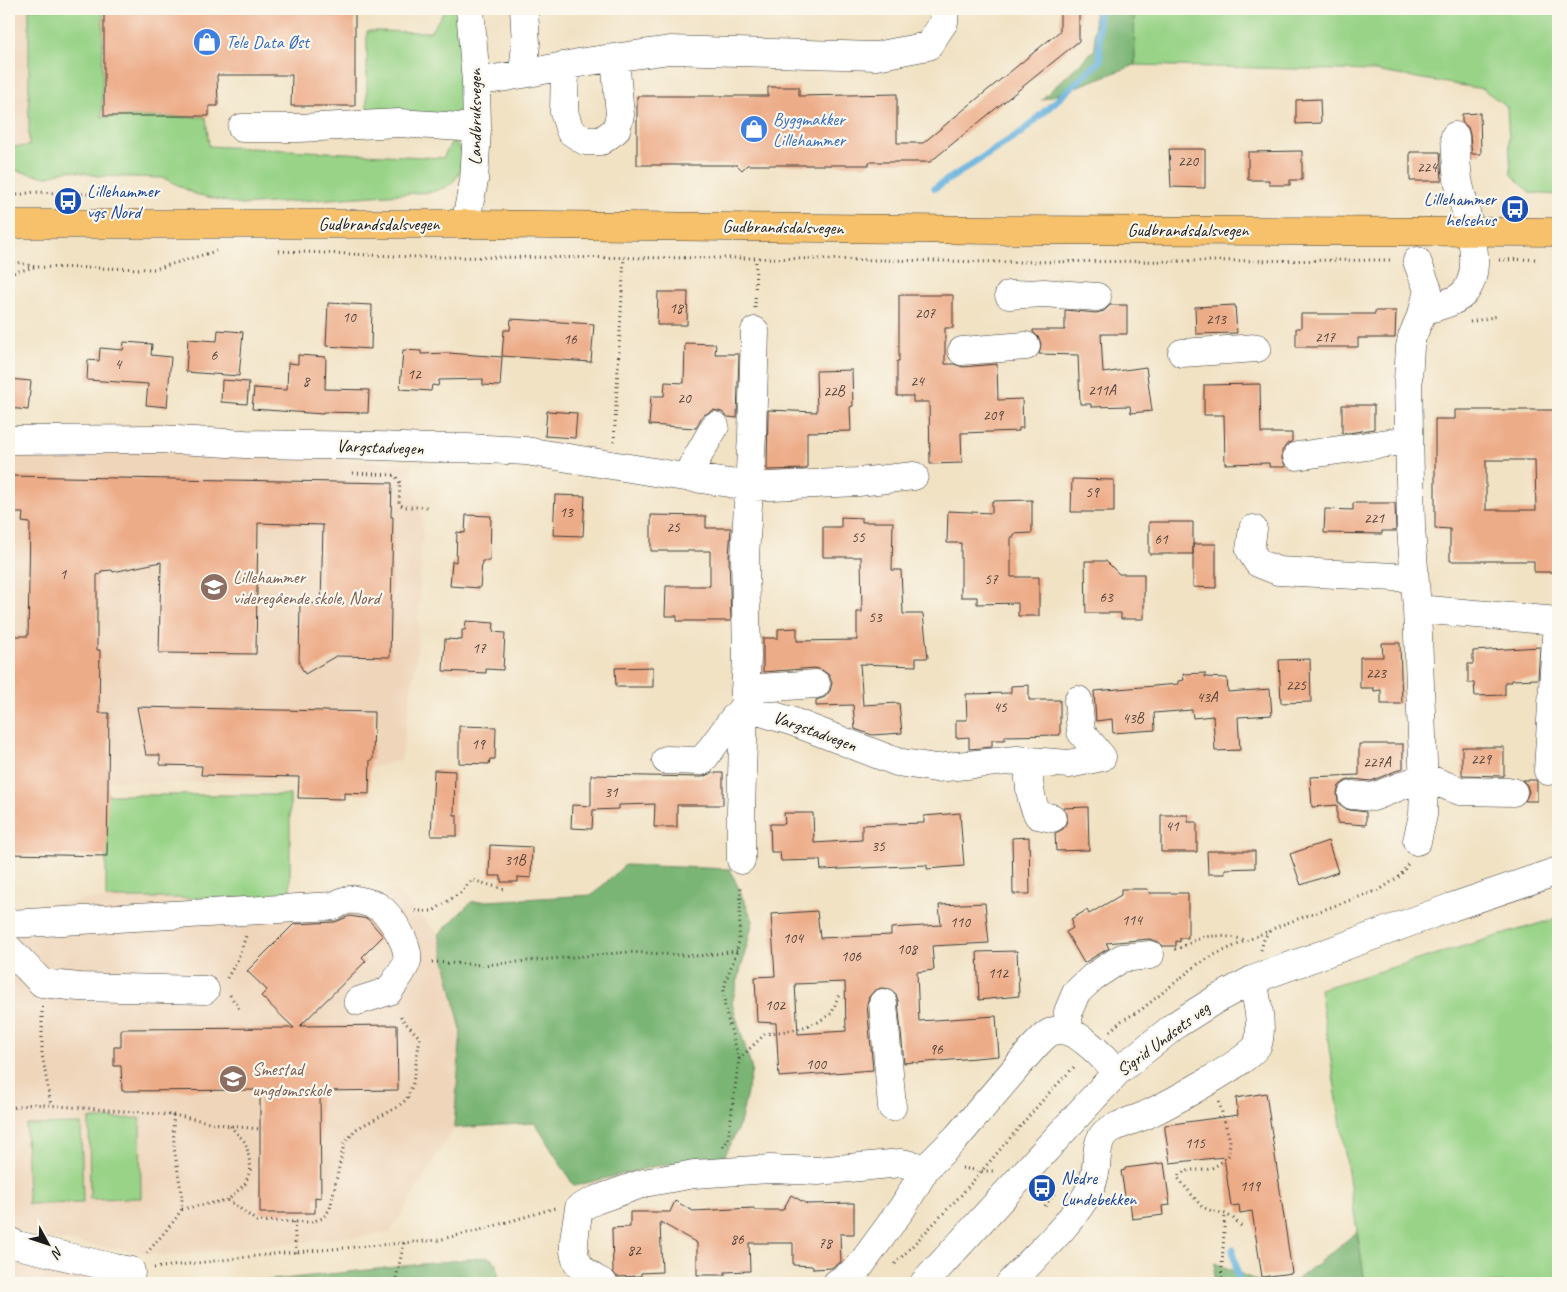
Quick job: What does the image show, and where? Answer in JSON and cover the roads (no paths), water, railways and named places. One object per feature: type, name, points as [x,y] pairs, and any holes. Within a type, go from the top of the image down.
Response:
[{"type":"main road","name":"Gudbrandsdalsvegen","points":[[9,224],[464,224],[996,230],[1558,232]]},
{"type":"street","name":"Landbruksvegen","points":[[464,224],[474,181],[477,128],[476,82],[470,9]]},
{"type":"street","points":[[523,74],[526,44],[524,9]]},
{"type":"street","points":[[476,82],[670,50],[876,56],[928,46],[944,22],[945,9]]},
{"type":"street","points":[[565,66],[564,112],[570,131],[585,140],[601,141],[616,130],[620,115],[615,58]]},
{"type":"street","points":[[242,128],[299,128],[399,123],[477,128]]},
{"type":"street","points":[[1423,311],[1456,299],[1465,291],[1472,276],[1474,260],[1458,178],[1455,136]]},
{"type":"street","points":[[1417,261],[1428,290],[1423,311],[1412,338],[1408,380],[1411,528],[1417,609],[1424,777],[1423,815],[1417,841]]},
{"type":"street","points":[[1010,295],[1044,293],[1097,297]]},
{"type":"street","points":[[741,860],[747,658],[745,557],[752,435],[755,331]]},
{"type":"street","points":[[962,351],[1026,346]]},
{"type":"street","points":[[1182,353],[1257,348]]},
{"type":"street","points":[[686,477],[715,426]]},
{"type":"street","name":"Vargstadvegen","points":[[9,440],[160,439],[245,444],[467,448],[526,452],[613,464],[748,487],[858,482],[914,476]]},
{"type":"street","points":[[1297,456],[1409,440]]},
{"type":"street","points":[[1252,529],[1250,550],[1258,563],[1278,571],[1414,578]]},
{"type":"street","points":[[1417,609],[1558,626],[1548,771]]},
{"type":"street","points":[[745,698],[816,684]]},
{"type":"street","points":[[666,760],[702,761],[733,720],[745,698]]},
{"type":"street","name":"Vargstadvegen","points":[[745,698],[791,721],[897,762],[936,768],[1017,760],[1069,764],[1102,756],[1082,732],[1078,700]]},
{"type":"street","points":[[1028,761],[1033,806],[1038,815],[1052,818]]},
{"type":"street","points":[[1352,795],[1373,796],[1424,777],[1460,792],[1512,792]]},
{"type":"street","name":"Sigrid Undsets veg","points":[[924,1283],[1117,1072],[1177,1024],[1252,980],[1558,871]]},
{"type":"street","points":[[9,924],[334,906],[348,900],[377,906],[396,927],[406,943],[407,961],[389,991],[358,1001]]},
{"type":"street","points":[[9,949],[42,983],[79,987],[215,987]]},
{"type":"street","points":[[1068,1032],[1068,1012],[1076,993],[1093,977],[1122,958],[1150,955]]},
{"type":"street","points":[[1010,1283],[1060,1229],[1086,1197],[1094,1177],[1099,1146],[1104,1134],[1111,1129],[1163,1107],[1250,1054],[1258,1044],[1258,1016],[1252,980]]},
{"type":"street","points":[[883,1003],[892,1107]]},
{"type":"street","points":[[837,1283],[857,1270],[903,1207],[926,1168],[957,1137],[1033,1048],[1054,1031],[1068,1032],[1084,1040],[1117,1072]]},
{"type":"street","points":[[603,1283],[589,1276],[576,1261],[574,1252],[579,1208],[596,1200],[644,1183],[694,1174],[770,1169],[818,1171],[901,1163],[926,1168]]},
{"type":"street","points":[[9,1241],[115,1268],[131,1277]]},
{"type":"waterway","points":[[935,188],[1022,132],[1100,61],[1098,9]]},
{"type":"waterway","points":[[1233,1250],[1239,1283]]},
{"type":"place","name":"Tele Data Øst","points":[[207,42]]},
{"type":"place","name":"Byggmakker Lillehammer","points":[[754,129]]},
{"type":"place","name":"Lillehammer vgs Nord","points":[[68,201]]},
{"type":"place","name":"Lillehammer helsehus","points":[[1515,209]]},
{"type":"place","name":"Lillehammer videregående skole, Nord","points":[[214,587]]},
{"type":"place","name":"Smestad ungdomsskole","points":[[233,1079]]},
{"type":"place","name":"Nedre Lundebekken","points":[[1042,1188]]}]
